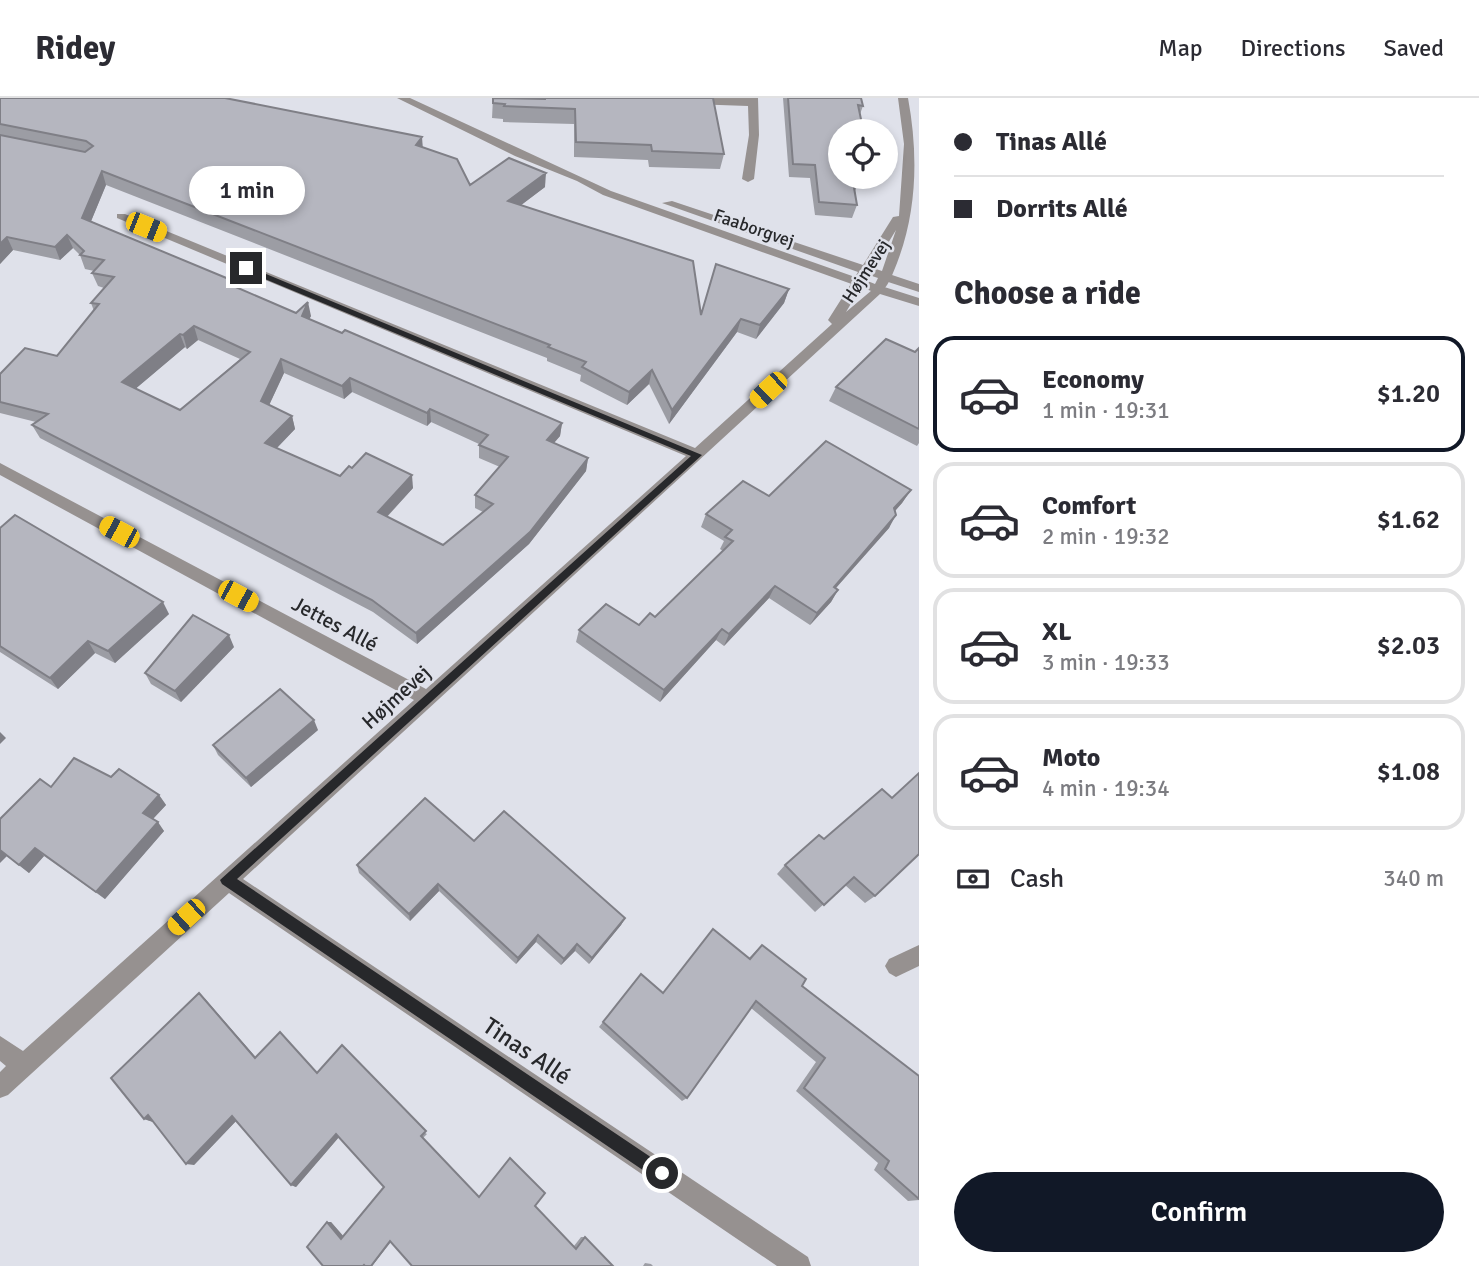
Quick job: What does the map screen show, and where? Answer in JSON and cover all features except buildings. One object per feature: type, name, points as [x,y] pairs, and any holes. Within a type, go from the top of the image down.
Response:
[{"type":"street","name":"Faaborgvej","points":[[402,98],[607,193],[862,276],[886,277],[919,288]]},
{"type":"street","name":"Højmevej","points":[[0,1087],[878,289],[886,277],[900,236],[907,201],[910,176],[908,120],[903,98]]},
{"type":"street","points":[[684,100],[754,100],[754,135],[748,178]]},
{"type":"street","name":"Højmevej","points":[[822,339],[907,201]]},
{"type":"street","points":[[121,216],[698,455]]},
{"type":"street","name":"Faaborgvej","points":[[862,276],[878,289],[919,302]]},
{"type":"street","name":"Jettes Allé","points":[[0,468],[428,699]]},
{"type":"street","name":"Tinas Allé","points":[[227,880],[799,1266]]},
{"type":"street","points":[[896,966],[919,955]]},
{"type":"street","points":[[0,1047],[23,1066]]},
{"type":"route","points":[[246,268],[698,455],[227,880],[662,1173]]}]
